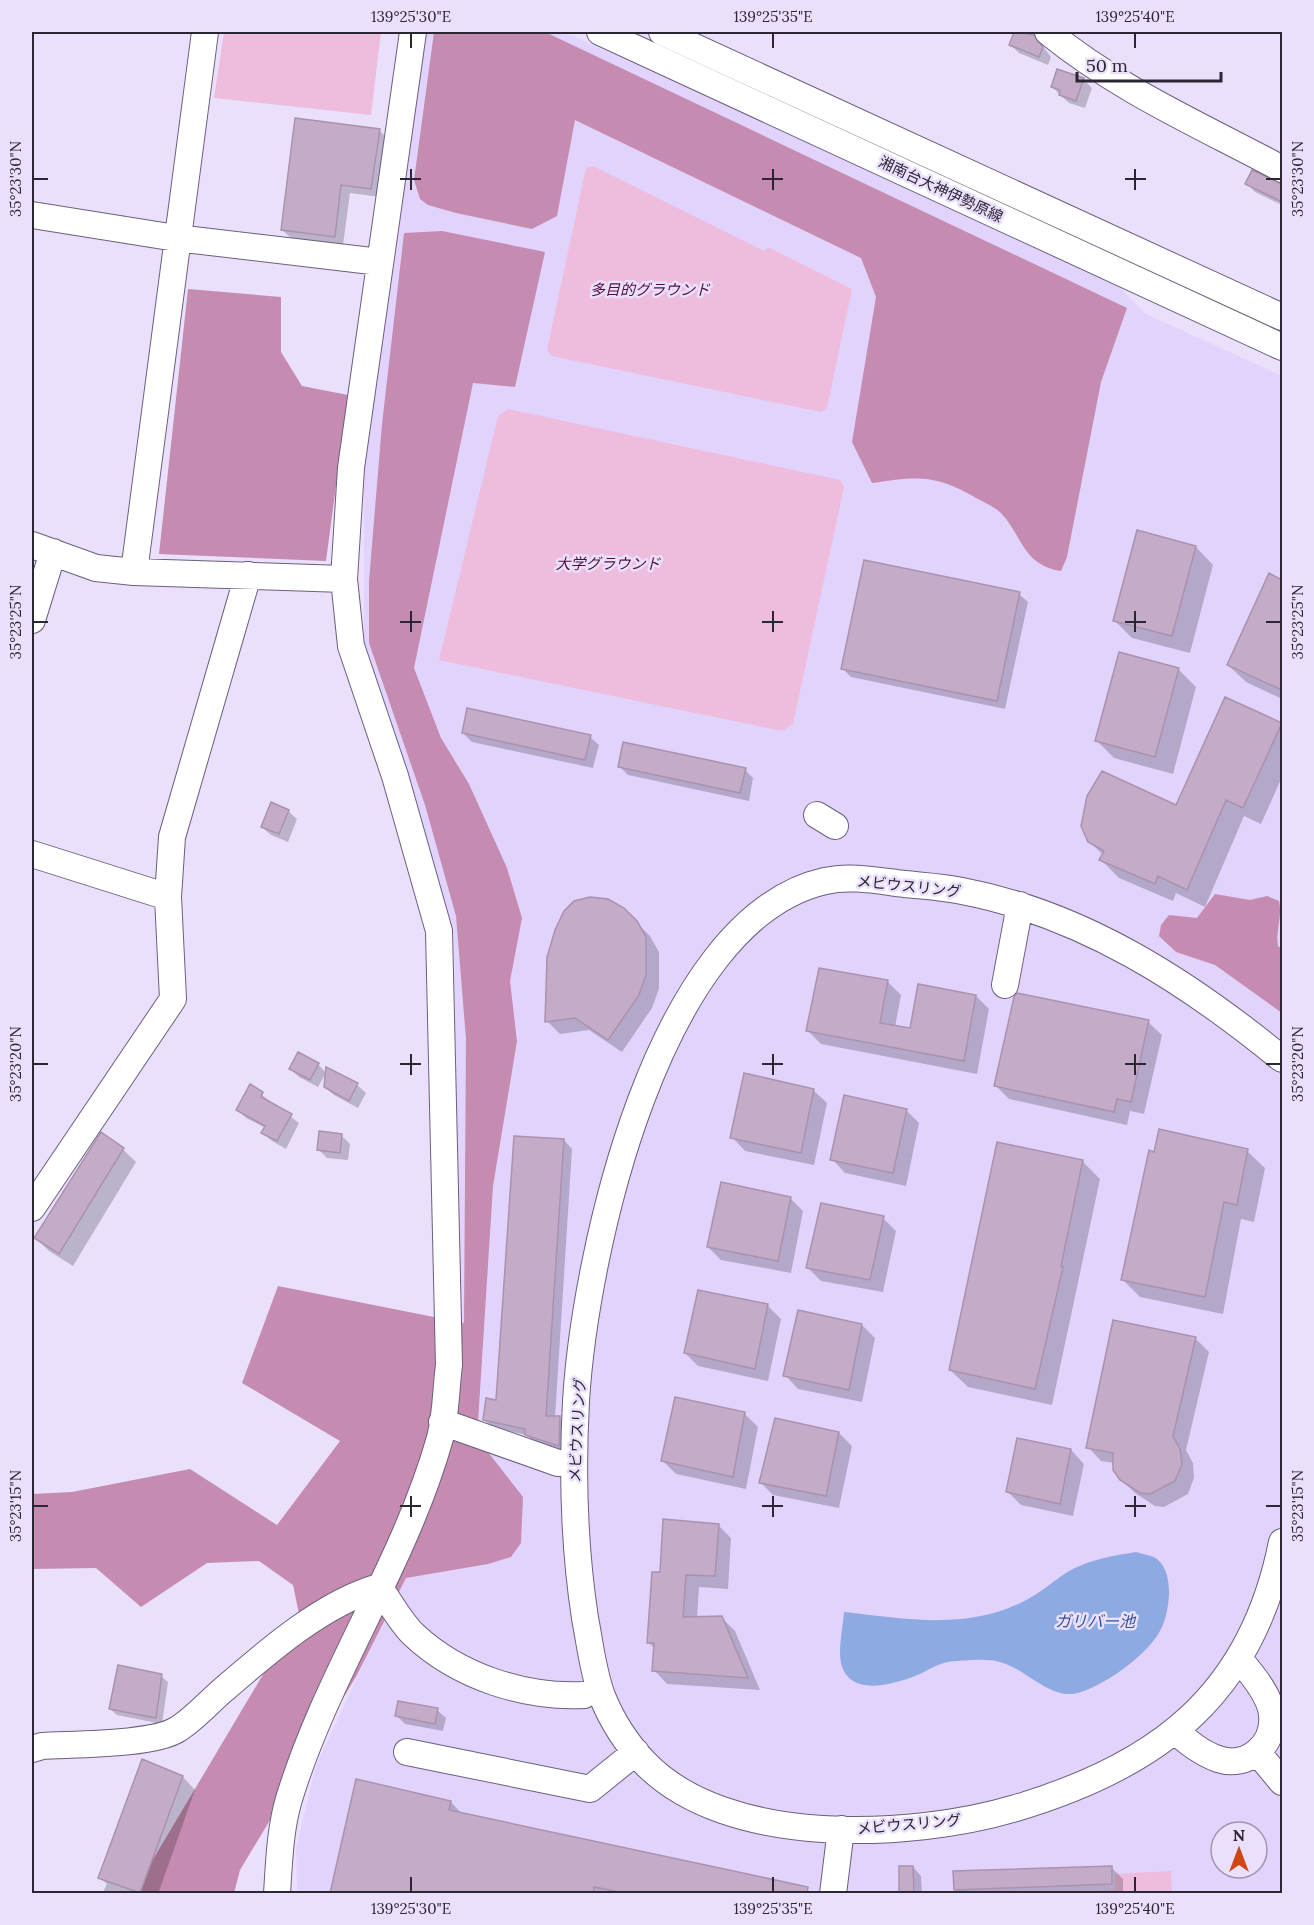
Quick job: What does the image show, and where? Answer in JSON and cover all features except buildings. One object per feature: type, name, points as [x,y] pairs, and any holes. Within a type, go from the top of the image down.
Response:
[{"type":"street","points":[[134,572],[204,32]]},
{"type":"street","points":[[277,1893],[288,1801],[315,1729],[422,1494],[441,1435],[449,1365],[440,931],[395,776],[351,646],[344,579],[351,468],[413,32]]},
{"type":"street","name":"湘南台大神伊勢原線","points":[[600,32],[1282,347]]},
{"type":"street","name":"湘南台大神伊勢原線","points":[[662,32],[1282,317]]},
{"type":"street","points":[[1048,32],[1083,60],[1138,95],[1282,169]]},
{"type":"street","points":[[32,214],[176,238],[380,262]]},
{"type":"street","points":[[32,620],[42,548],[96,568],[134,572],[344,579]]},
{"type":"street","points":[[32,1208],[173,999],[168,897],[172,837],[248,575]]},
{"type":"street","points":[[32,854],[168,897]]},
{"type":"street","name":"メビウスリング","points":[[1282,1059],[1231,1017],[1179,982],[1118,946],[1056,918],[1020,905],[961,890],[864,879],[823,881],[778,900],[743,926],[721,952],[680,1014],[667,1039],[643,1099],[617,1176],[599,1245],[576,1399],[574,1463],[578,1573],[592,1659],[600,1692],[613,1719],[636,1752],[664,1781],[691,1798],[729,1813],[775,1824],[871,1831],[952,1822],[994,1814],[1070,1790],[1105,1774],[1175,1731],[1215,1692],[1240,1660],[1271,1592],[1282,1542]]},
{"type":"street","points":[[1005,985],[1020,905]]},
{"type":"street","points":[[442,1422],[558,1463],[574,1463]]},
{"type":"street","points":[[379,1587],[413,1634],[450,1662],[478,1676],[516,1688],[560,1696],[584,1695]]},
{"type":"street","points":[[32,1749],[42,1746],[138,1740],[177,1730],[275,1646],[360,1592],[379,1587]]},
{"type":"street","points":[[1175,1731],[1190,1744],[1219,1759],[1246,1758],[1258,1753],[1266,1744],[1272,1713],[1251,1673],[1240,1660]]},
{"type":"street","points":[[407,1752],[590,1789],[636,1752]]},
{"type":"street","points":[[1258,1753],[1282,1782]]},
{"type":"street","points":[[833,1893],[841,1829]]},
{"type":"shaded area","points":[[418,32],[564,32],[1114,282],[1146,314],[1282,376],[1282,1893],[297,1894],[296,1848],[316,1766],[415,1553],[459,1359],[454,935],[424,829],[364,648],[364,467]]},
{"type":"shaded area","points":[[434,32],[545,32],[1127,308],[1101,382],[1067,557],[1061,571],[1039,563],[1025,549],[1001,513],[963,491],[938,481],[915,478],[872,483],[852,442],[876,297],[861,258],[575,120],[557,216],[532,229],[456,213],[428,205],[420,199],[414,180]]},
{"type":"shaded area","points":[[442,231],[545,252],[515,387],[473,383],[414,668],[441,738],[469,784],[507,868],[522,918],[510,981],[517,1041],[493,1186],[477,1438],[523,1497],[521,1543],[511,1557],[488,1564],[406,1578],[357,1675],[240,1870],[234,1893],[133,1893],[299,1614],[293,1585],[259,1561],[207,1563],[141,1607],[96,1568],[32,1569],[32,1494],[72,1492],[190,1469],[277,1525],[340,1441],[242,1383],[278,1286],[464,1323],[466,1039],[456,916],[425,805],[369,643],[369,581],[382,424],[404,233]]},
{"type":"shaded area","points":[[188,289],[281,297],[281,352],[302,386],[348,395],[326,561],[159,554]]},
{"type":"shaded area","points":[[1215,894],[1250,900],[1267,896],[1279,901],[1277,940],[1278,946],[1282,949],[1282,1013],[1215,965],[1176,952],[1159,936],[1161,925],[1169,915],[1197,918]]},
{"type":"green space","points":[[224,32],[381,32],[371,115],[214,98]]},
{"type":"green space","name":"多目的グラウンド","points":[[593,166],[764,251],[768,247],[852,289],[827,408],[821,412],[552,356],[547,350],[586,168]]},
{"type":"green space","name":"大学グラウンド","points":[[508,409],[840,480],[844,487],[793,724],[782,731],[439,660],[498,416]]},
{"type":"green space","points":[[1171,1871],[1172,1893],[1040,1893],[1115,1890],[1115,1874]]},
{"type":"water","name":"ガリバー池","points":[[1136,1552],[1154,1557],[1166,1572],[1169,1595],[1162,1628],[1150,1645],[1133,1661],[1091,1688],[1071,1694],[1061,1693],[1042,1685],[1015,1668],[994,1661],[945,1662],[894,1683],[872,1686],[853,1681],[845,1674],[840,1657],[844,1612],[938,1620],[984,1616],[1028,1599],[1082,1565]]}]
